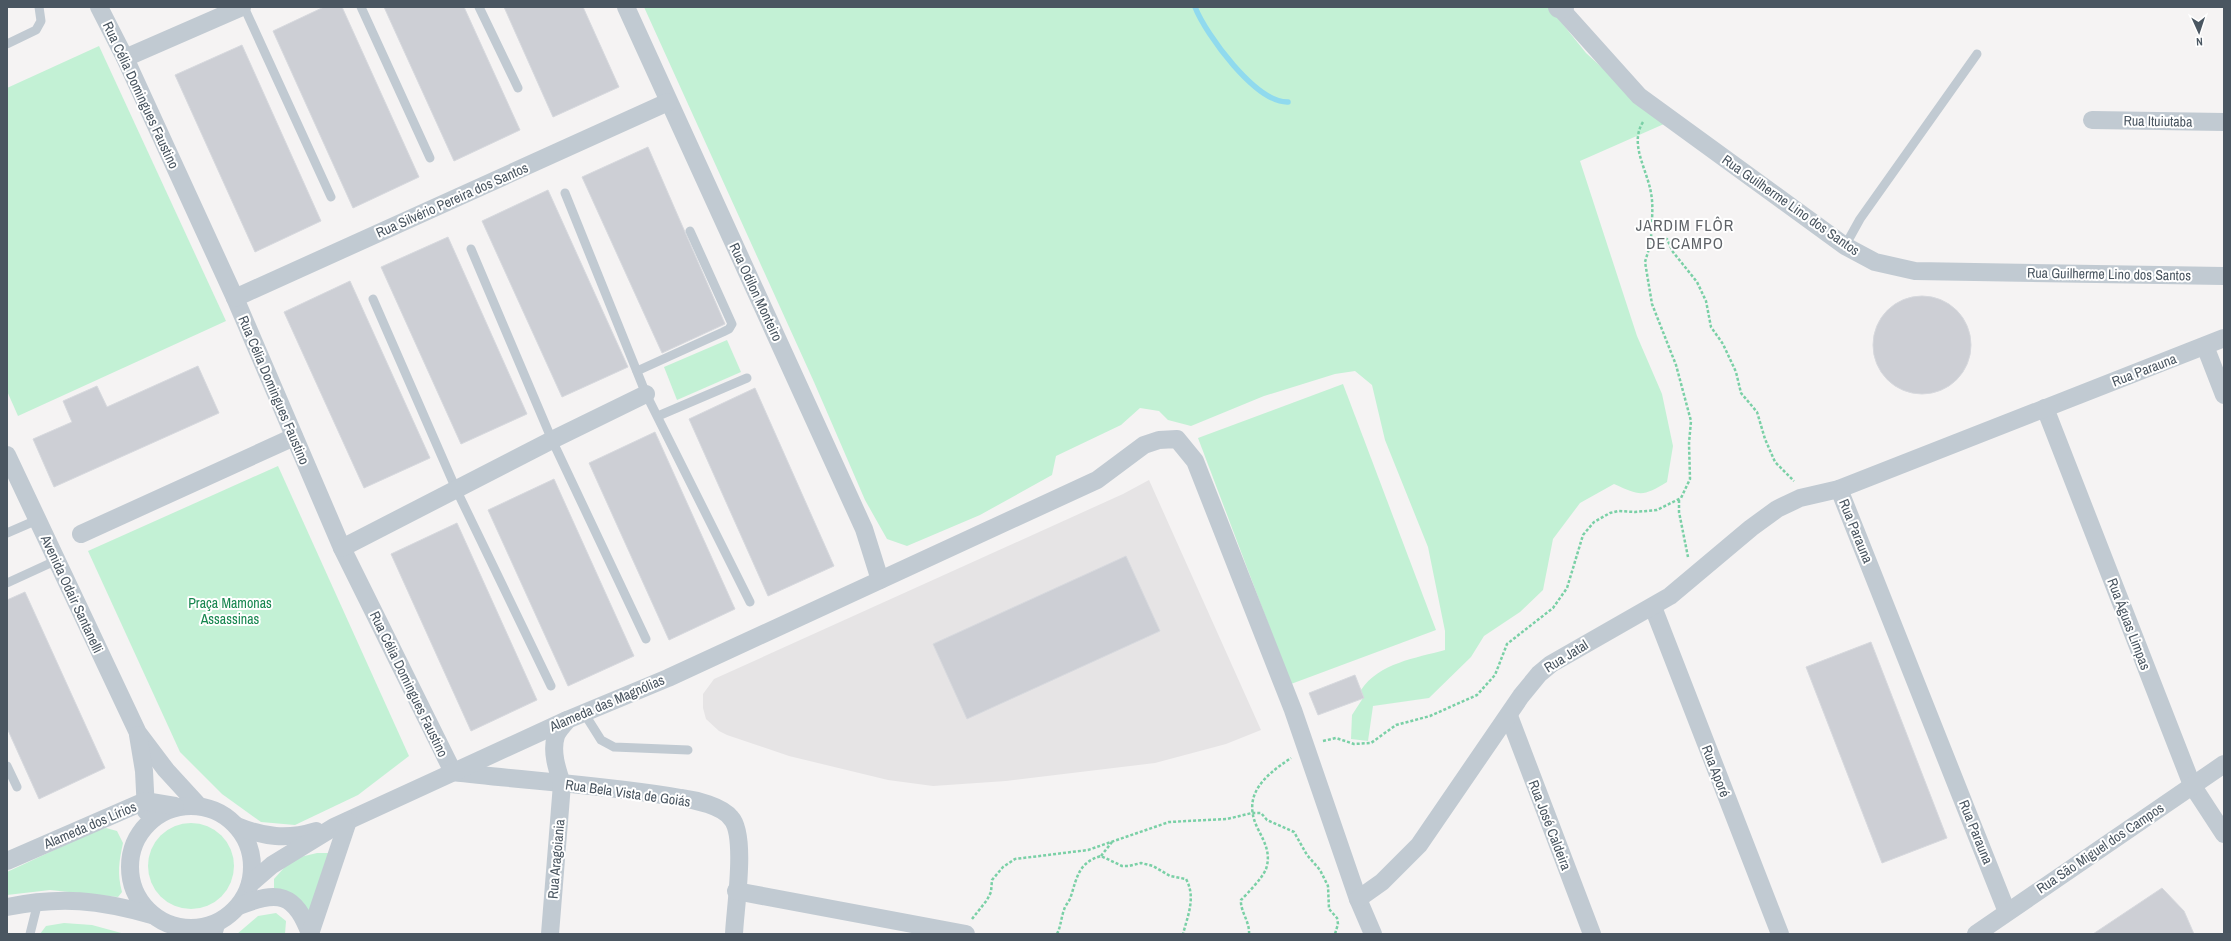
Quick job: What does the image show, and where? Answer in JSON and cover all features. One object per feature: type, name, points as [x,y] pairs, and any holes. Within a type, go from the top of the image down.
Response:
[{"type":"street","name":"Rua Célia Domingues Faustino","points":[[99,7],[125,58],[235,298],[342,548],[452,772]]},
{"type":"street","points":[[125,58],[243,7]]},
{"type":"street","name":"Rua Odilon Monteiro","points":[[626,7],[864,529],[880,580]]},
{"type":"street","name":"Rua Guilherme Lino dos Santos","points":[[1561,7],[1639,96],[1845,246],[1875,262],[1915,271],[2224,276]]},
{"type":"street","name":"Rua Silvério Pereira dos Santos","points":[[235,298],[668,102]]},
{"type":"street","name":"Rua Ituiutaba","points":[[2092,120],[2224,122]]},
{"type":"street","name":"Rua Parauna","points":[[2007,912],[1840,489],[2224,338]]},
{"type":"street","points":[[2205,346],[2224,395]]},
{"type":"street","points":[[342,548],[552,440],[646,394]]},
{"type":"street","name":"Rua Águas Limpas","points":[[2045,408],[2192,785],[2224,834]]},
{"type":"street","points":[[81,534],[294,437]]},
{"type":"street","name":"Alameda das Magnólias","points":[[341,824],[584,712],[668,678],[1097,480],[1144,445],[1159,440],[1178,440],[1195,461],[1306,748]]},
{"type":"street","name":"Avenida Odair Santanelli","points":[[7,455],[36,520],[138,733]]},
{"type":"street","name":"Rua Jatal","points":[[1358,899],[1382,882],[1419,845],[1538,674],[1551,664],[1653,607],[1692,578],[1751,528],[1777,509],[1800,498],[1840,489]]},
{"type":"street","name":"Rua Aporé","points":[[1653,607],[1780,934]]},
{"type":"street","name":"Rua José Caldeira","points":[[1509,716],[1592,934]]},
{"type":"street","points":[[562,784],[557,770],[554,753],[556,736],[567,720]]},
{"type":"street","points":[[138,733],[147,824]]},
{"type":"street","points":[[138,733],[175,781],[199,806]]},
{"type":"street","points":[[1306,748],[1358,899],[1373,934]]},
{"type":"street","name":"Rua São Miguel dos Campos","points":[[1976,934],[2224,764]]},
{"type":"street","name":"Rua Bela Vista de Goiás","points":[[452,772],[682,798],[720,809],[732,818],[738,834],[740,856],[736,891],[734,934]]},
{"type":"street","name":"Rua Aragoiania","points":[[550,934],[562,784]]},
{"type":"street","name":"Alameda dos Lírios","points":[[7,861],[145,800],[175,806]]},
{"type":"street","points":[[152,915],[138,899],[130,880],[129,860],[135,840],[147,824],[175,806],[199,806],[219,812],[237,826],[263,836],[279,838],[294,837],[341,824]]},
{"type":"street","points":[[7,907],[52,900],[92,901],[152,915],[168,924],[186,928],[205,926],[220,927],[238,906],[250,884],[272,865],[341,824]]},
{"type":"street","points":[[310,934],[341,824]]},
{"type":"street","points":[[237,826],[248,843],[252,864],[250,884]]},
{"type":"street","points":[[736,891],[966,934]]},
{"type":"street","points":[[238,906],[256,899],[272,897],[287,899],[297,906],[310,934]]},
{"type":"lane","points":[[7,44],[36,30],[42,21],[38,7]]},
{"type":"lane","points":[[243,7],[331,198]]},
{"type":"lane","points":[[361,7],[430,158]]},
{"type":"lane","points":[[479,7],[518,88]]},
{"type":"lane","points":[[1845,246],[1860,219],[1977,54]]},
{"type":"lane","points":[[565,193],[646,394],[750,602]]},
{"type":"lane","points":[[637,371],[723,332],[729,329],[732,324],[690,231]]},
{"type":"lane","points":[[471,249],[552,440],[646,639]]},
{"type":"lane","points":[[373,299],[456,489],[551,686]]},
{"type":"lane","points":[[658,416],[747,378]]},
{"type":"lane","points":[[7,533],[36,520]]},
{"type":"lane","points":[[7,583],[56,561]]},
{"type":"lane","points":[[584,712],[601,740],[614,746],[688,750]]},
{"type":"lane","points":[[7,766],[17,787]]},
{"type":"lane","points":[[30,934],[38,902]]},
{"type":"path","points":[[1654,108],[1640,127],[1637,145],[1651,194],[1652,242],[1645,262],[1652,304],[1676,365],[1691,421],[1689,443],[1690,479],[1679,500],[1678,512],[1692,578]]},
{"type":"path","points":[[1652,242],[1667,239],[1673,252],[1697,282],[1706,301],[1711,327],[1723,344],[1736,372],[1741,393],[1757,412],[1765,439],[1775,462],[1792,477],[1800,498]]},
{"type":"path","points":[[1249,934],[1247,919],[1241,905],[1241,900],[1266,869],[1268,846],[1252,813],[1252,798],[1260,782],[1279,766],[1306,748],[1325,740],[1336,738],[1354,744],[1371,743],[1396,725],[1430,716],[1478,696],[1495,675],[1507,644],[1553,608],[1567,588],[1583,534],[1594,522],[1610,513],[1656,510],[1679,500]]},
{"type":"path","points":[[966,934],[973,918],[987,900],[991,892],[992,880],[1003,867],[1015,859],[1088,850],[1169,822],[1227,818],[1252,813],[1261,813],[1267,820],[1294,832],[1307,855],[1320,870],[1328,886],[1329,909],[1337,918],[1338,924],[1335,934]]},
{"type":"path","points":[[1057,934],[1064,910],[1071,896],[1072,887],[1079,871],[1088,862],[1101,856],[1112,842]]},
{"type":"path","points":[[1101,856],[1122,866],[1141,863],[1153,866],[1170,876],[1186,879],[1192,896],[1183,934]]},
{"type":"shaded area","points":[[1149,480],[1261,730],[1226,744],[1155,763],[1006,781],[933,786],[888,780],[789,756],[727,735],[719,731],[706,719],[703,708],[703,694],[714,679],[1123,494]]},
{"type":"green space","points":[[644,7],[1549,7],[1586,53],[1664,124],[1580,161],[1637,336],[1662,394],[1673,446],[1667,482],[1652,490],[1641,493],[1630,491],[1614,484],[1580,503],[1553,539],[1543,590],[1520,612],[1484,636],[1471,657],[1429,698],[1373,706],[1368,741],[1351,739],[1352,715],[1363,698],[1361,690],[1378,673],[1388,668],[1410,659],[1445,650],[1445,631],[1428,547],[1385,440],[1372,385],[1355,371],[1335,374],[1264,396],[1191,426],[1168,420],[1159,411],[1140,408],[1121,425],[1056,456],[1052,475],[980,515],[907,546],[887,539],[865,500],[814,382]]},
{"type":"green space","points":[[99,46],[226,321],[18,416],[7,391],[7,88]]},
{"type":"green space","points":[[727,340],[741,372],[677,400],[664,367]]},
{"type":"green space","points":[[1343,384],[1436,630],[1291,684],[1198,438]]},
{"type":"green space","name":"Praça Mamonas Assassinas","points":[[278,466],[409,756],[358,795],[295,825],[261,822],[222,794],[180,752],[88,551]]},
{"type":"green space","points":[[191,823],[207,826],[215,830],[227,842],[231,850],[234,866],[231,882],[227,890],[215,902],[207,906],[191,909],[175,906],[167,902],[155,890],[151,882],[148,866],[151,850],[155,842],[167,830],[175,826]]},
{"type":"green space","points":[[106,828],[117,831],[123,843],[119,868],[119,879],[122,892],[118,897],[50,890],[7,895],[7,872],[95,831]]},
{"type":"green space","points":[[317,853],[329,853],[310,912],[274,890],[274,879],[292,859]]},
{"type":"green space","points":[[276,913],[286,921],[285,934],[237,934],[258,916]]},
{"type":"green space","points":[[64,923],[92,925],[125,934],[40,934],[46,926]]},
{"type":"building","points":[[324,7],[342,7],[419,177],[353,208],[273,31]]},
{"type":"building","points":[[384,7],[464,7],[520,130],[454,161]]},
{"type":"building","points":[[504,7],[583,7],[619,87],[553,117]]},
{"type":"building","points":[[242,45],[321,221],[255,252],[175,75]]},
{"type":"building","points":[[648,147],[725,324],[662,353],[582,177]]},
{"type":"building","points":[[548,190],[628,367],[562,397],[482,221]]},
{"type":"building","points":[[448,237],[527,414],[461,444],[381,267]]},
{"type":"building","points":[[350,281],[430,458],[364,488],[284,312]]},
{"type":"building","points":[[1922,296],[1941,300],[1957,310],[1967,326],[1971,345],[1967,364],[1957,380],[1941,390],[1922,394],[1903,390],[1887,380],[1877,364],[1873,345],[1877,326],[1887,310],[1903,300]]},
{"type":"building","points":[[198,366],[219,413],[54,487],[33,439],[72,422],[63,401],[97,386],[107,407]]},
{"type":"building","points":[[755,388],[834,566],[768,596],[689,419]]},
{"type":"building","points":[[655,432],[735,609],[669,640],[589,463]]},
{"type":"building","points":[[554,479],[634,656],[568,686],[488,510]]},
{"type":"building","points":[[457,523],[537,700],[471,731],[391,554]]},
{"type":"building","points":[[1126,556],[1160,631],[967,719],[933,644]]},
{"type":"building","points":[[25,592],[105,768],[39,799],[7,728],[7,600]]},
{"type":"building","points":[[1871,642],[1947,838],[1882,863],[1806,667]]},
{"type":"building","points":[[1355,675],[1364,698],[1318,715],[1309,693]]},
{"type":"building","points":[[2162,888],[2184,911],[2194,934],[2093,934]]},
{"type":"waterway","points":[[1195,7],[1221,50],[1247,80],[1262,92],[1275,99],[1288,102]]},
{"type":"district","name":"JARDIM FLÔR DE CAMPO","points":[[1685,234]]}]
